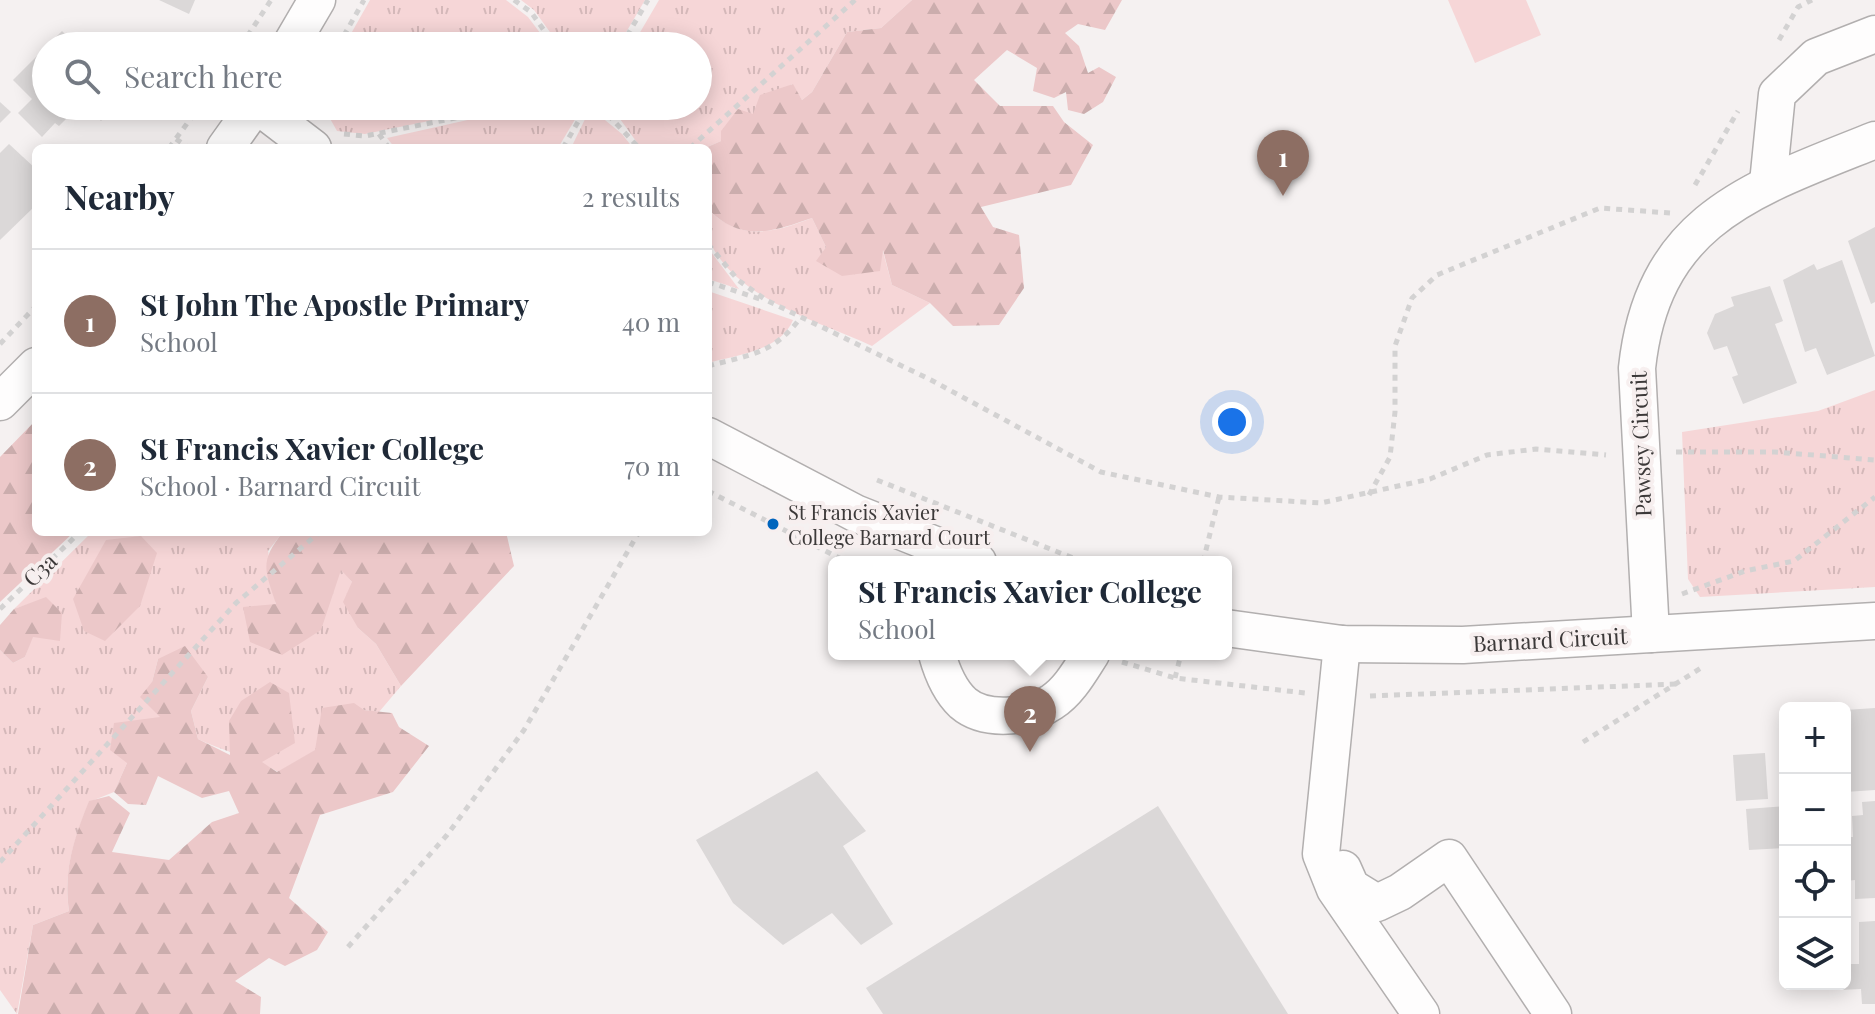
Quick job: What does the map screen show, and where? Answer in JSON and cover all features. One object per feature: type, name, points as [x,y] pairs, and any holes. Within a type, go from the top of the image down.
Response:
[{"type":"street","points":[[298,32],[317,0]]},
{"type":"street","points":[[1768,183],[1777,94],[1816,57],[1875,34]]},
{"type":"street","points":[[228,144],[246,120]]},
{"type":"street","points":[[283,120],[324,141]]},
{"type":"street","name":"Pawsey Circuit","points":[[1651,634],[1637,368],[1640,343],[1655,291],[1683,246],[1722,209],[1768,183],[1875,140]]},
{"type":"street","points":[[0,402],[32,370]]},
{"type":"street","points":[[712,438],[934,554]]},
{"type":"street","name":"Barnard Circuit","points":[[1232,629],[1342,644],[1463,645],[1875,621]]},
{"type":"street","points":[[1342,644],[1321,854],[1335,889],[1421,1014]]},
{"type":"street","points":[[939,660],[946,682],[965,705],[1002,716],[1027,714],[1052,702],[1096,660]]},
{"type":"street","points":[[1326,822],[1351,887],[1377,903],[1400,892],[1449,858],[1553,1014]]},
{"type":"path","points":[[250,32],[271,0]]},
{"type":"path","points":[[346,32],[364,0]]},
{"type":"path","points":[[514,0],[531,12],[545,32]]},
{"type":"path","points":[[629,32],[648,0]]},
{"type":"path","points":[[694,144],[855,0]]},
{"type":"path","points":[[172,144],[190,120]]},
{"type":"path","points":[[324,141],[448,120]]},
{"type":"path","points":[[565,144],[579,120]]},
{"type":"path","points":[[613,120],[635,144]]},
{"type":"path","points":[[379,134],[386,144]]},
{"type":"path","points":[[176,139],[183,144]]},
{"type":"path","points":[[1368,495],[1390,457],[1395,412],[1395,346],[1412,298],[1437,275],[1600,208],[1679,213]]},
{"type":"path","points":[[712,249],[738,280],[766,300]]},
{"type":"path","points":[[712,283],[766,300],[931,380],[1101,472],[1219,497],[1321,503],[1430,479],[1487,455],[1536,449],[1608,455]]},
{"type":"path","points":[[0,344],[32,310]]},
{"type":"path","points":[[712,365],[773,347],[786,338],[801,317]]},
{"type":"path","points":[[1678,452],[1775,452],[1875,460]]},
{"type":"path","points":[[869,477],[1068,556]]},
{"type":"path","points":[[712,493],[835,556]]},
{"type":"path","points":[[1204,556],[1219,497]]},
{"type":"path","points":[[1649,596],[1680,594],[1745,571],[1794,561],[1875,497]]},
{"type":"path","name":"C3a","points":[[0,609],[76,536]]},
{"type":"path","points":[[0,862],[236,603],[315,536]]},
{"type":"path","points":[[348,947],[447,835],[524,730],[637,536]]},
{"type":"path","points":[[1114,660],[1175,678],[1337,697],[1677,684]]},
{"type":"path","points":[[1175,678],[1180,660]]},
{"type":"path","points":[[1583,742],[1708,664]]},
{"type":"green space","points":[[370,0],[506,0],[528,17],[539,32],[352,32]]},
{"type":"green space","points":[[521,0],[645,0],[626,32],[550,32],[534,10]]},
{"type":"green space","points":[[659,0],[912,0],[881,28],[847,32],[812,92],[802,100],[792,84],[712,145],[638,144],[621,120],[712,120],[712,32],[640,32]]},
{"type":"green space","points":[[912,0],[1122,0],[1105,30],[1078,24],[1065,33],[1079,46],[1088,73],[1099,67],[1116,77],[1103,102],[1084,114],[1068,110],[1066,92],[1054,98],[1033,91],[1037,68],[1007,50],[974,80],[1000,106],[1053,106],[1064,122],[1093,145],[1071,185],[981,207],[993,227],[1019,235],[1024,288],[999,325],[953,326],[930,303],[892,285],[883,250],[880,271],[842,276],[816,261],[826,247],[812,218],[757,232],[733,227],[712,213],[712,145],[721,141],[721,131],[738,109],[753,114],[760,95],[793,84],[802,100],[812,92],[847,32],[881,28]]},
{"type":"green space","points":[[1448,0],[1526,0],[1541,35],[1475,63]]},
{"type":"green space","points":[[331,120],[434,120],[365,134],[337,131]]},
{"type":"green space","points":[[467,120],[575,120],[560,144],[392,144],[387,138]]},
{"type":"green space","points":[[585,120],[605,120],[630,144],[573,144]]},
{"type":"green space","points":[[712,212],[732,226],[757,232],[784,228],[812,218],[826,247],[817,261],[879,271],[882,248],[892,285],[930,303],[872,346],[780,306],[738,278],[712,245]]},
{"type":"green space","points":[[712,253],[739,289],[712,280]]},
{"type":"green space","points":[[712,292],[793,320],[778,339],[744,354],[712,362]]},
{"type":"green space","points":[[1875,390],[1875,587],[1700,597],[1688,579],[1682,432],[1818,411]]},
{"type":"green space","points":[[32,424],[32,536],[70,536],[0,602],[0,457]]},
{"type":"green space","points":[[88,536],[280,536],[268,551],[276,605],[250,642],[341,569],[352,582],[358,628],[376,644],[401,686],[379,712],[364,710],[316,750],[278,772],[198,739],[191,711],[208,677],[158,659],[152,682],[161,717],[127,763],[114,792],[89,802],[71,855],[67,882],[69,911],[33,925],[17,1014],[0,990],[0,650],[13,663],[25,657],[46,598],[14,609]]},
{"type":"green space","points":[[141,536],[157,553],[140,606],[105,641],[84,631],[73,599],[106,540]]},
{"type":"green space","points":[[280,536],[507,536],[514,566],[401,686],[376,644],[358,628],[343,602],[352,582],[341,570],[321,630],[282,655],[250,642],[243,607],[276,604],[266,566]]},
{"type":"green space","points":[[46,597],[62,613],[60,641],[33,637],[25,657],[13,663],[0,650],[0,625],[14,609]]},
{"type":"green space","points":[[185,646],[208,677],[191,711],[198,739],[230,755],[229,721],[241,701],[270,682],[289,693],[295,743],[262,762],[277,772],[315,750],[322,708],[354,703],[364,710],[392,713],[399,727],[429,746],[393,792],[320,815],[289,898],[328,932],[317,950],[285,966],[269,958],[235,981],[261,997],[260,1014],[18,1014],[33,925],[69,911],[67,882],[71,854],[89,801],[109,796],[130,813],[112,852],[169,860],[212,822],[239,813],[229,791],[202,798],[158,776],[146,805],[128,804],[114,792],[127,763],[110,750],[114,723],[160,717],[140,697],[152,682],[158,659]]},
{"type":"building","points":[[159,0],[195,0],[189,14]]},
{"type":"building","points":[[32,61],[32,99],[13,80]]},
{"type":"building","points":[[32,99],[32,120],[65,120],[59,126],[55,123],[42,137],[18,113]]},
{"type":"building","points":[[0,102],[11,112],[0,123]]},
{"type":"building","points":[[9,144],[32,165],[32,209],[0,240],[0,153]]},
{"type":"building","points":[[1875,227],[1875,302],[1871,304],[1848,241]]},
{"type":"building","points":[[1842,260],[1875,356],[1827,375],[1816,348],[1805,352],[1783,280],[1814,264],[1817,270]]},
{"type":"building","points":[[1770,286],[1783,321],[1775,324],[1797,383],[1743,404],[1732,377],[1738,375],[1727,346],[1714,350],[1707,333],[1715,314],[1734,306],[1731,297]]},
{"type":"building","points":[[1875,708],[1875,790],[1851,792],[1851,710]]},
{"type":"building","points":[[1765,753],[1768,799],[1736,801],[1733,755]]},
{"type":"building","points":[[817,771],[866,831],[843,846],[893,924],[861,945],[832,913],[783,945],[733,903],[696,840]]},
{"type":"building","points":[[1875,801],[1875,898],[1855,899],[1855,880],[1851,880],[1852,816],[1863,815],[1862,802]]},
{"type":"building","points":[[1158,806],[1288,1014],[883,1014],[866,988]]},
{"type":"building","points":[[1779,806],[1779,848],[1749,850],[1746,809]]},
{"type":"building","points":[[1875,921],[1875,1004],[1862,1004],[1861,989],[1851,989],[1851,964],[1859,964],[1859,922]]},
{"type":"place","name":"St John The Apostle Primary","points":[[1283,196]]},
{"type":"place","name":"St Francis Xavier College Barnard Court","points":[[773,524]]},
{"type":"place","name":"St Francis Xavier College","points":[[1030,752]]}]
